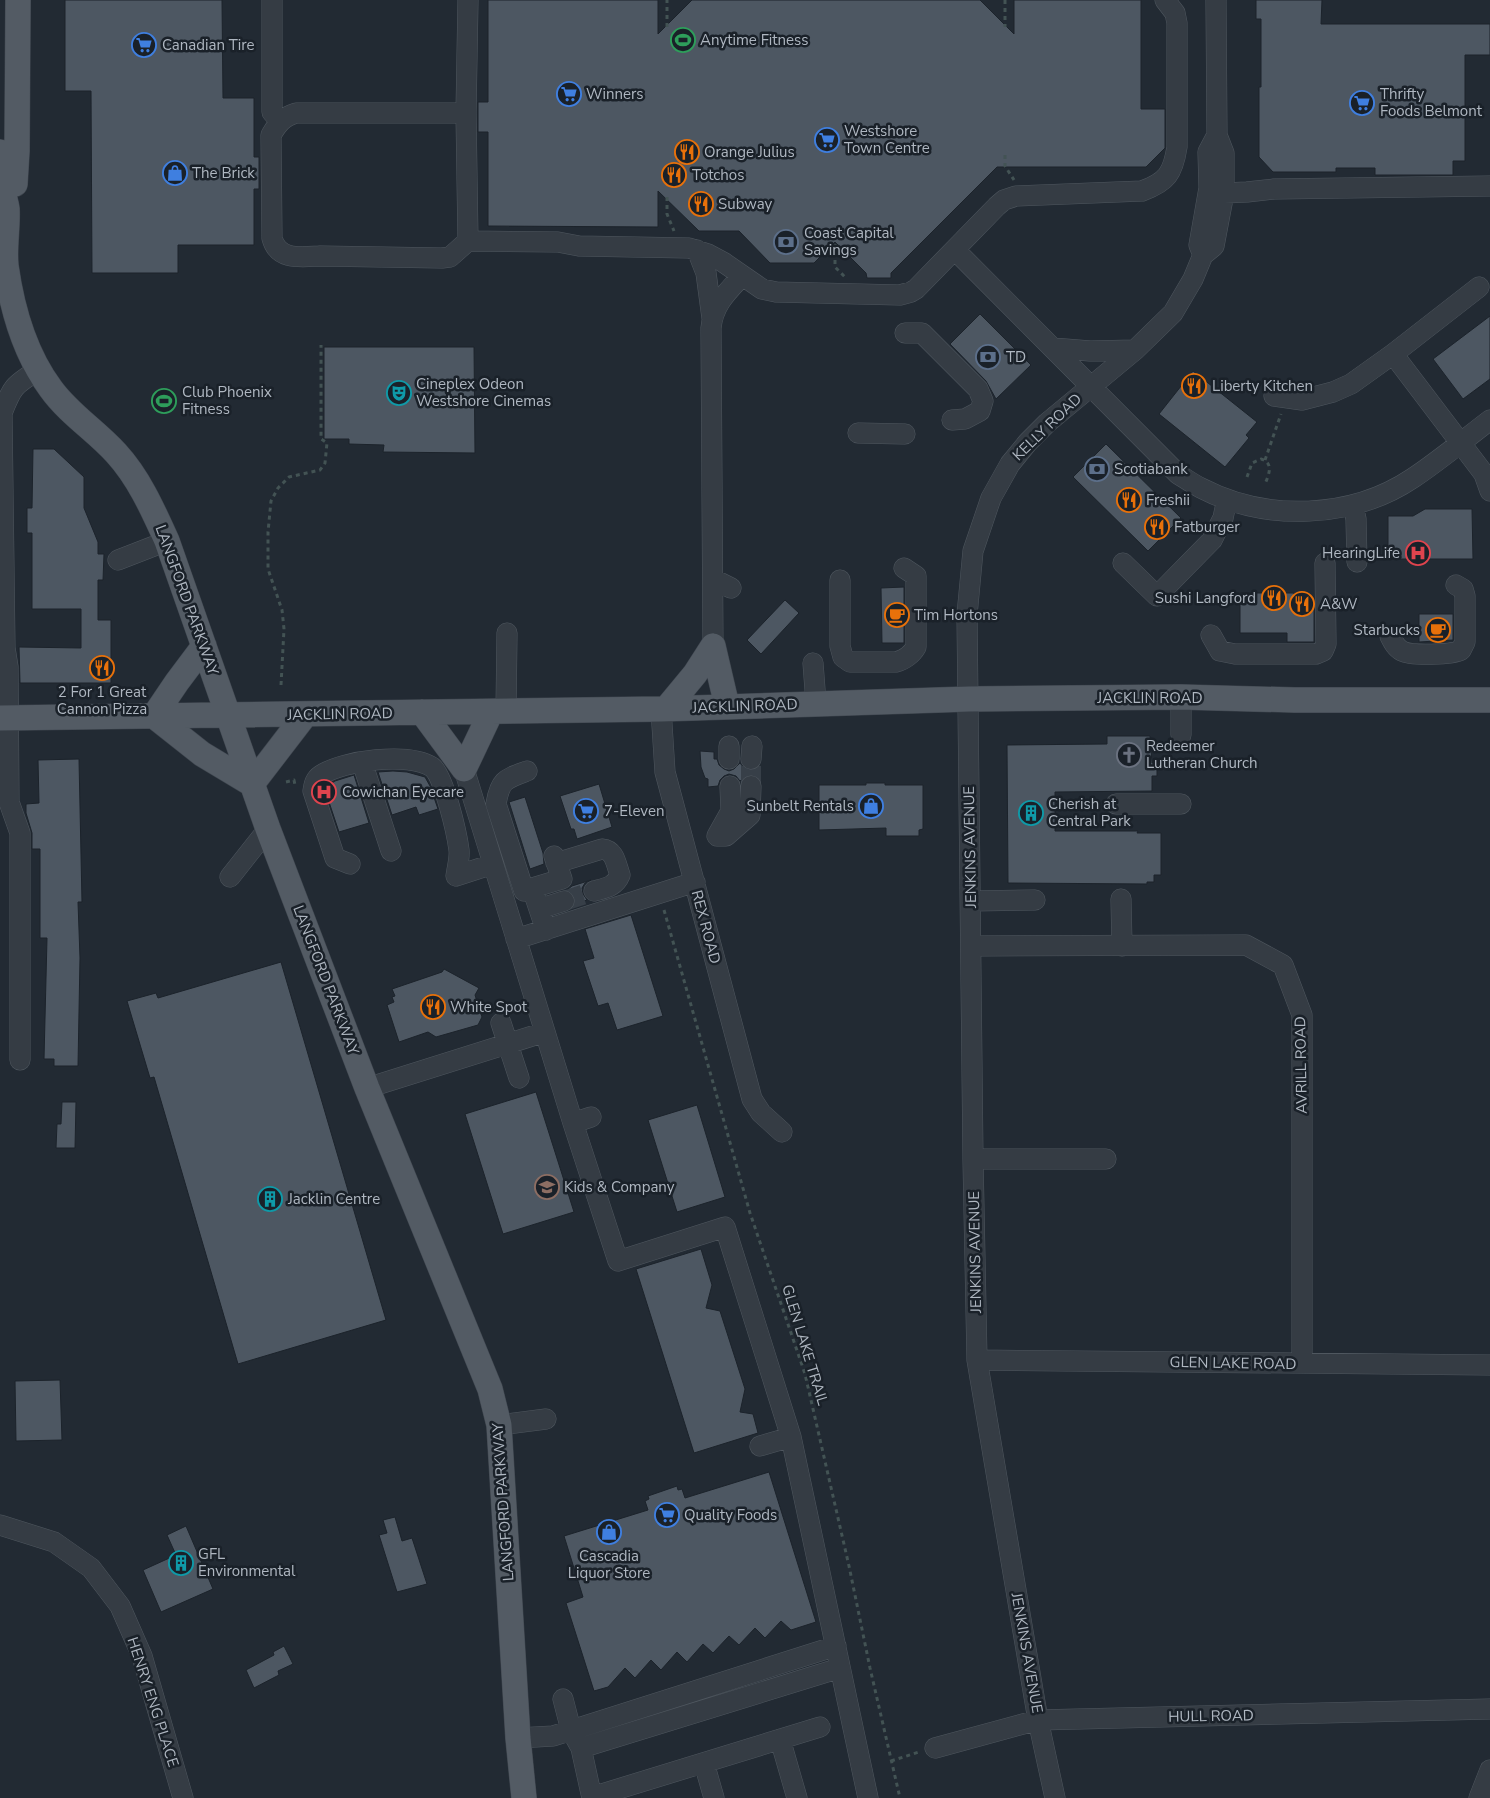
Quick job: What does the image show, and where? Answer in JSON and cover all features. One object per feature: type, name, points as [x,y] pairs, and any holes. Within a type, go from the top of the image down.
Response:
[{"type":"main road","name":"LANGFORD PARKWAY","points":[[3,208],[16,184],[18,0]]},
{"type":"main road","name":"LANGFORD PARKWAY","points":[[0,152],[6,264],[13,303],[24,338],[38,370],[66,409],[116,453],[150,502],[167,541],[268,829],[367,1088],[490,1389],[499,1425],[518,1738],[524,1798]]},
{"type":"main road","points":[[204,646],[154,716],[202,754],[252,784],[305,715]]},
{"type":"main road","points":[[713,646],[727,706]]},
{"type":"main road","points":[[663,709],[695,674],[713,646]]},
{"type":"main road","name":"JACKLIN ROAD","points":[[4,718],[663,709],[969,698],[1181,697],[1295,700],[1490,700]]},
{"type":"main road","points":[[422,712],[464,769],[499,711]]},
{"type":"street","points":[[272,0],[272,112],[280,121]]},
{"type":"street","points":[[468,0],[466,113],[468,241]]},
{"type":"street","points":[[466,113],[296,113],[286,116],[280,121],[271,135],[272,238],[274,245],[285,255],[303,257],[442,258],[450,256],[468,241],[558,242],[579,246],[689,249],[708,254],[723,262],[762,289],[776,292],[900,295],[911,292],[1004,200],[1024,195],[1142,191],[1157,186],[1167,176],[1175,163],[1177,147],[1177,23],[1175,14],[1164,0]]},
{"type":"street","name":"KELLY ROAD","points":[[969,698],[967,615],[973,551],[991,498],[1010,464],[1028,442],[1135,350],[1174,313],[1193,279],[1202,255],[1214,246],[1224,193],[1224,153],[1217,135],[1216,0]]},
{"type":"street","name":"KELLY ROAD","points":[[1202,255],[1199,245],[1209,188],[1208,152],[1217,135]]},
{"type":"street","points":[[1224,193],[1274,189],[1490,186]]},
{"type":"street","points":[[689,249],[706,274],[712,318],[713,646]]},
{"type":"street","points":[[955,250],[1178,474],[1202,488],[1227,499],[1290,511],[1336,509],[1353,505],[1378,496],[1412,479],[1490,420]]},
{"type":"street","points":[[712,318],[722,297],[742,276]]},
{"type":"street","points":[[1280,396],[1302,400],[1333,392],[1351,384],[1479,287]]},
{"type":"street","points":[[914,333],[978,389],[982,395],[980,411],[965,419],[952,420]]},
{"type":"street","points":[[1053,348],[1090,351],[1135,350]]},
{"type":"street","points":[[1393,354],[1484,474],[1490,491]]},
{"type":"street","points":[[20,1060],[20,834],[9,802],[4,718],[8,666],[2,654],[2,413],[11,391],[20,382],[38,370]]},
{"type":"street","points":[[858,433],[905,434]]},
{"type":"street","points":[[1123,562],[1157,596],[1212,540],[1223,518],[1227,499]]},
{"type":"street","points":[[1353,505],[1356,519],[1356,562]]},
{"type":"street","points":[[118,560],[167,541]]},
{"type":"street","points":[[1211,635],[1220,651],[1235,654],[1316,654],[1323,651],[1326,644],[1324,563]]},
{"type":"street","points":[[840,580],[840,646],[843,657],[850,662],[896,662],[907,656],[916,647],[916,576],[904,568]]},
{"type":"street","points":[[713,579],[731,588]]},
{"type":"street","points":[[1390,636],[1400,651],[1409,654],[1452,653],[1461,650],[1465,642],[1465,596],[1463,589],[1456,585]]},
{"type":"street","points":[[499,711],[507,634]]},
{"type":"street","points":[[814,664],[816,703]]},
{"type":"street","points":[[1181,697],[1181,735]]},
{"type":"street","name":"JENKINS AVENUE","points":[[969,698],[973,1159],[977,1360],[1038,1720],[1055,1798]]},
{"type":"street","name":"REX ROAD","points":[[663,709],[661,740],[665,772],[752,1098],[761,1113],[782,1132]]},
{"type":"street","points":[[350,864],[335,858],[313,791],[314,781],[321,775],[344,766],[362,762],[402,758],[420,761],[433,768],[440,778],[460,852],[456,876],[491,858],[510,845]]},
{"type":"street","points":[[362,762],[391,851]]},
{"type":"street","points":[[464,769],[545,1032],[566,1073],[582,1120],[618,1261],[660,1241],[725,1228],[791,1437],[868,1798]]},
{"type":"street","points":[[527,771],[506,779],[498,789],[496,804],[524,891],[562,879],[555,859],[602,848],[608,849],[612,852],[620,876],[614,885],[594,891]]},
{"type":"street","points":[[730,786],[731,811],[717,836],[726,836],[750,815],[751,786]]},
{"type":"street","points":[[1116,804],[1181,804]]},
{"type":"street","points":[[230,877],[268,829]]},
{"type":"street","points":[[516,939],[557,931],[695,882]]},
{"type":"street","points":[[532,888],[539,909],[557,931]]},
{"type":"street","points":[[1121,899],[1122,946]]},
{"type":"street","points":[[971,901],[1035,900]]},
{"type":"street","points":[[539,909],[564,901]]},
{"type":"street","name":"AVRILL ROAD","points":[[972,946],[1246,945],[1283,966],[1302,1015],[1302,1364]]},
{"type":"street","points":[[501,1022],[519,1078]]},
{"type":"street","points":[[367,1088],[545,1032]]},
{"type":"street","points":[[973,1159],[1106,1159]]},
{"type":"street","name":"GLEN LAKE ROAD","points":[[977,1360],[1490,1365]]},
{"type":"street","points":[[499,1425],[546,1419]]},
{"type":"street","points":[[760,1446],[791,1437]]},
{"type":"street","name":"HENRY ENG PLACE","points":[[0,1525],[54,1542],[91,1568],[120,1606],[142,1656],[183,1798]]},
{"type":"street","points":[[518,1738],[553,1736],[836,1646]]},
{"type":"street","points":[[581,1748],[840,1668]]},
{"type":"street","points":[[563,1699],[572,1730],[581,1748],[592,1798],[820,1727]]},
{"type":"street","name":"HULL ROAD","points":[[935,1748],[1038,1720],[1490,1709]]},
{"type":"street","points":[[780,1739],[797,1798]]},
{"type":"street","points":[[704,1762],[714,1798]]},
{"type":"street","points":[[1479,1798],[1490,1770]]},
{"type":"path","points":[[667,0],[667,27]]},
{"type":"path","points":[[1005,0],[1005,27]]},
{"type":"path","points":[[1006,154],[1005,166],[1024,195]]},
{"type":"path","points":[[667,197],[667,214],[689,249]]},
{"type":"path","points":[[835,244],[835,267],[863,295]]},
{"type":"path","points":[[281,685],[284,629],[282,610],[268,569],[269,512],[271,501],[283,482],[297,474],[320,470],[325,463],[327,443],[321,439],[321,345]]},
{"type":"path","points":[[1265,460],[1277,429],[1280,396]]},
{"type":"path","points":[[1247,476],[1252,463],[1260,459],[1265,460],[1270,468],[1265,484]]},
{"type":"path","name":"GLEN LAKE TRAIL","points":[[663,906],[750,1213],[805,1374],[850,1566],[870,1668],[900,1798]]},
{"type":"path","points":[[891,1761],[935,1748]]},
{"type":"building","name":"The Brick","points":[[65,0],[222,0],[223,98],[254,98],[254,157],[259,157],[259,189],[254,189],[254,245],[178,245],[178,273],[92,273],[91,91],[65,91]]},
{"type":"building","name":"Westshore Town Centre","points":[[488,0],[658,0],[658,34],[692,0],[980,0],[1014,34],[1014,0],[1141,0],[1141,109],[1165,109],[1165,148],[1146,167],[997,167],[891,273],[891,278],[867,278],[866,273],[835,242],[814,263],[770,263],[739,231],[699,231],[658,191],[658,227],[488,226],[488,132],[478,132],[478,102],[488,102]]},
{"type":"building","name":"Thrifty Foods Belmont","points":[[1256,0],[1322,0],[1321,24],[1490,24],[1490,55],[1465,55],[1465,161],[1453,161],[1453,175],[1375,175],[1375,168],[1336,168],[1336,172],[1273,172],[1259,157],[1261,19],[1256,19]]},
{"type":"building","name":"TD","points":[[980,314],[1031,365],[996,399],[986,381],[950,344]]},
{"type":"building","points":[[1490,316],[1490,379],[1463,399],[1433,359]]},
{"type":"building","name":"Cineplex Odeon Westshore Cinemas","points":[[324,347],[474,347],[475,453],[383,452],[384,445],[349,444],[349,439],[324,439]]},
{"type":"building","points":[[1193,371],[1257,422],[1246,435],[1249,438],[1225,467],[1159,414]]},
{"type":"building","points":[[1106,444],[1181,518],[1148,551],[1073,477]]},
{"type":"building","points":[[33,449],[54,449],[84,477],[84,508],[98,542],[98,554],[104,554],[103,580],[98,580],[98,620],[111,620],[111,683],[20,683],[19,647],[81,648],[81,609],[32,609],[32,533],[27,533],[27,508],[32,508]]},
{"type":"building","points":[[1425,509],[1472,509],[1473,559],[1388,559],[1388,516],[1413,516]]},
{"type":"building","name":"Tim Hortons","points":[[904,587],[904,643],[882,643],[881,588]]},
{"type":"building","points":[[1240,593],[1294,593],[1294,597],[1314,597],[1314,642],[1287,642],[1287,633],[1240,633]]},
{"type":"building","points":[[785,600],[799,613],[761,654],[747,640]]},
{"type":"building","name":"Starbucks","points":[[1419,614],[1453,614],[1453,640],[1419,642]]},
{"type":"building","name":"Cherish at Central Park","points":[[1107,736],[1150,736],[1152,763],[1157,763],[1157,776],[1152,776],[1152,791],[1055,792],[1055,831],[1138,831],[1137,833],[1161,833],[1161,875],[1154,875],[1154,882],[1147,882],[1147,884],[1008,883],[1007,745],[1107,744]]},
{"type":"building","points":[[700,751],[714,752],[714,759],[717,759],[719,765],[724,769],[729,771],[740,763],[750,771],[757,769],[757,776],[752,774],[746,775],[740,781],[736,776],[729,774],[720,780],[718,786],[708,787],[708,779],[705,778],[701,767]]},
{"type":"building","points":[[79,759],[82,902],[78,902],[80,958],[78,1066],[54,1066],[54,1059],[44,1059],[47,938],[40,938],[40,849],[32,849],[32,833],[26,813],[26,804],[39,803],[38,760]]},
{"type":"building","points":[[378,772],[407,772],[425,777],[438,809],[419,815],[416,807],[392,815]]},
{"type":"building","points":[[354,775],[369,823],[339,832],[325,790],[326,787],[335,781]]},
{"type":"building","name":"Sunbelt Rentals","points":[[866,783],[923,785],[923,829],[919,830],[919,836],[886,836],[886,828],[819,830],[819,785],[866,785]]},
{"type":"building","name":"7-Eleven","points":[[599,784],[612,827],[577,839],[574,829],[571,829],[560,796]]},
{"type":"building","points":[[525,797],[543,853],[544,864],[530,869],[509,802]]},
{"type":"building","points":[[591,880],[585,883],[582,888],[587,900],[575,904],[575,897],[572,892],[567,890],[572,886]]},
{"type":"building","points":[[631,915],[663,1016],[617,1030],[608,1003],[598,1006],[583,961],[594,958],[585,929]]},
{"type":"building","name":"Jacklin Centre","points":[[281,962],[386,1320],[238,1364],[154,1077],[150,1078],[127,1001],[156,993],[158,998]]},
{"type":"building","name":"White Spot","points":[[444,969],[479,988],[475,995],[482,1017],[478,1025],[436,1037],[428,1032],[399,1042],[387,1005],[394,1002],[392,997],[395,996],[392,989],[442,972]]},
{"type":"building","points":[[536,1092],[574,1212],[503,1234],[465,1114]]},
{"type":"building","points":[[62,1102],[76,1102],[75,1148],[56,1148],[57,1124],[61,1124]]},
{"type":"building","points":[[697,1105],[725,1197],[677,1212],[648,1120]]},
{"type":"building","points":[[701,1249],[712,1285],[706,1308],[720,1311],[745,1389],[740,1412],[753,1414],[758,1433],[694,1453],[636,1269]]},
{"type":"building","points":[[60,1380],[62,1440],[16,1441],[15,1381]]},
{"type":"building","points":[[769,1472],[816,1622],[791,1630],[781,1621],[765,1638],[755,1628],[739,1645],[729,1636],[713,1653],[703,1644],[687,1662],[677,1652],[661,1670],[651,1660],[635,1678],[625,1668],[608,1687],[594,1691],[566,1603],[583,1597],[564,1536],[648,1510],[645,1501],[649,1499],[648,1496],[677,1486],[678,1490],[682,1489],[685,1498]]},
{"type":"building","points":[[395,1517],[402,1541],[412,1538],[427,1584],[397,1592],[379,1535],[387,1533],[383,1520]]},
{"type":"building","name":"GFL Environmental","points":[[186,1526],[213,1589],[161,1612],[143,1570],[176,1555],[167,1535]]},
{"type":"building","points":[[284,1646],[293,1664],[278,1671],[279,1675],[254,1688],[246,1670],[274,1655],[273,1652]]},
{"type":"tunnel","points":[[751,759],[751,786]]},
{"type":"tunnel","points":[[564,901],[594,891]]},
{"type":"place","name":"Anytime Fitness","points":[[683,40]]},
{"type":"place","name":"Canadian Tire","points":[[144,45]]},
{"type":"place","name":"Winners","points":[[569,94]]},
{"type":"place","name":"Thrifty Foods Belmont","points":[[1362,103]]},
{"type":"place","name":"Westshore Town Centre","points":[[827,140]]},
{"type":"place","name":"Orange Julius","points":[[687,152]]},
{"type":"place","name":"The Brick","points":[[175,173]]},
{"type":"place","name":"Totchos","points":[[674,175]]},
{"type":"place","name":"Subway","points":[[701,204]]},
{"type":"place","name":"Coast Capital Savings","points":[[786,242]]},
{"type":"place","name":"TD","points":[[988,357]]},
{"type":"place","name":"Liberty Kitchen","points":[[1194,386]]},
{"type":"place","name":"Cineplex Odeon Westshore Cinemas","points":[[399,393]]},
{"type":"place","name":"Club Phoenix Fitness","points":[[164,401]]},
{"type":"place","name":"Scotiabank","points":[[1097,469]]},
{"type":"place","name":"Freshii","points":[[1129,500]]},
{"type":"place","name":"Fatburger","points":[[1157,527]]},
{"type":"place","name":"HearingLife","points":[[1418,553]]},
{"type":"place","name":"Sushi Langford","points":[[1274,598]]},
{"type":"place","name":"A&W","points":[[1302,604]]},
{"type":"place","name":"Tim Hortons","points":[[897,615]]},
{"type":"place","name":"Starbucks","points":[[1438,630]]},
{"type":"place","name":"2 For 1 Great Cannon Pizza","points":[[102,668]]},
{"type":"place","name":"Redeemer Lutheran Church","points":[[1129,755]]},
{"type":"place","name":"Cowichan Eyecare","points":[[324,792]]},
{"type":"place","name":"Sunbelt Rentals","points":[[871,806]]},
{"type":"place","name":"7-Eleven","points":[[586,811]]},
{"type":"place","name":"Cherish at Central Park","points":[[1031,813]]},
{"type":"place","name":"White Spot","points":[[433,1007]]},
{"type":"place","name":"Kids & Company","points":[[547,1187]]},
{"type":"place","name":"Jacklin Centre","points":[[270,1199]]},
{"type":"place","name":"Quality Foods","points":[[667,1515]]},
{"type":"place","name":"Cascadia Liquor Store","points":[[609,1532]]},
{"type":"place","name":"GFL Environmental","points":[[181,1563]]}]
